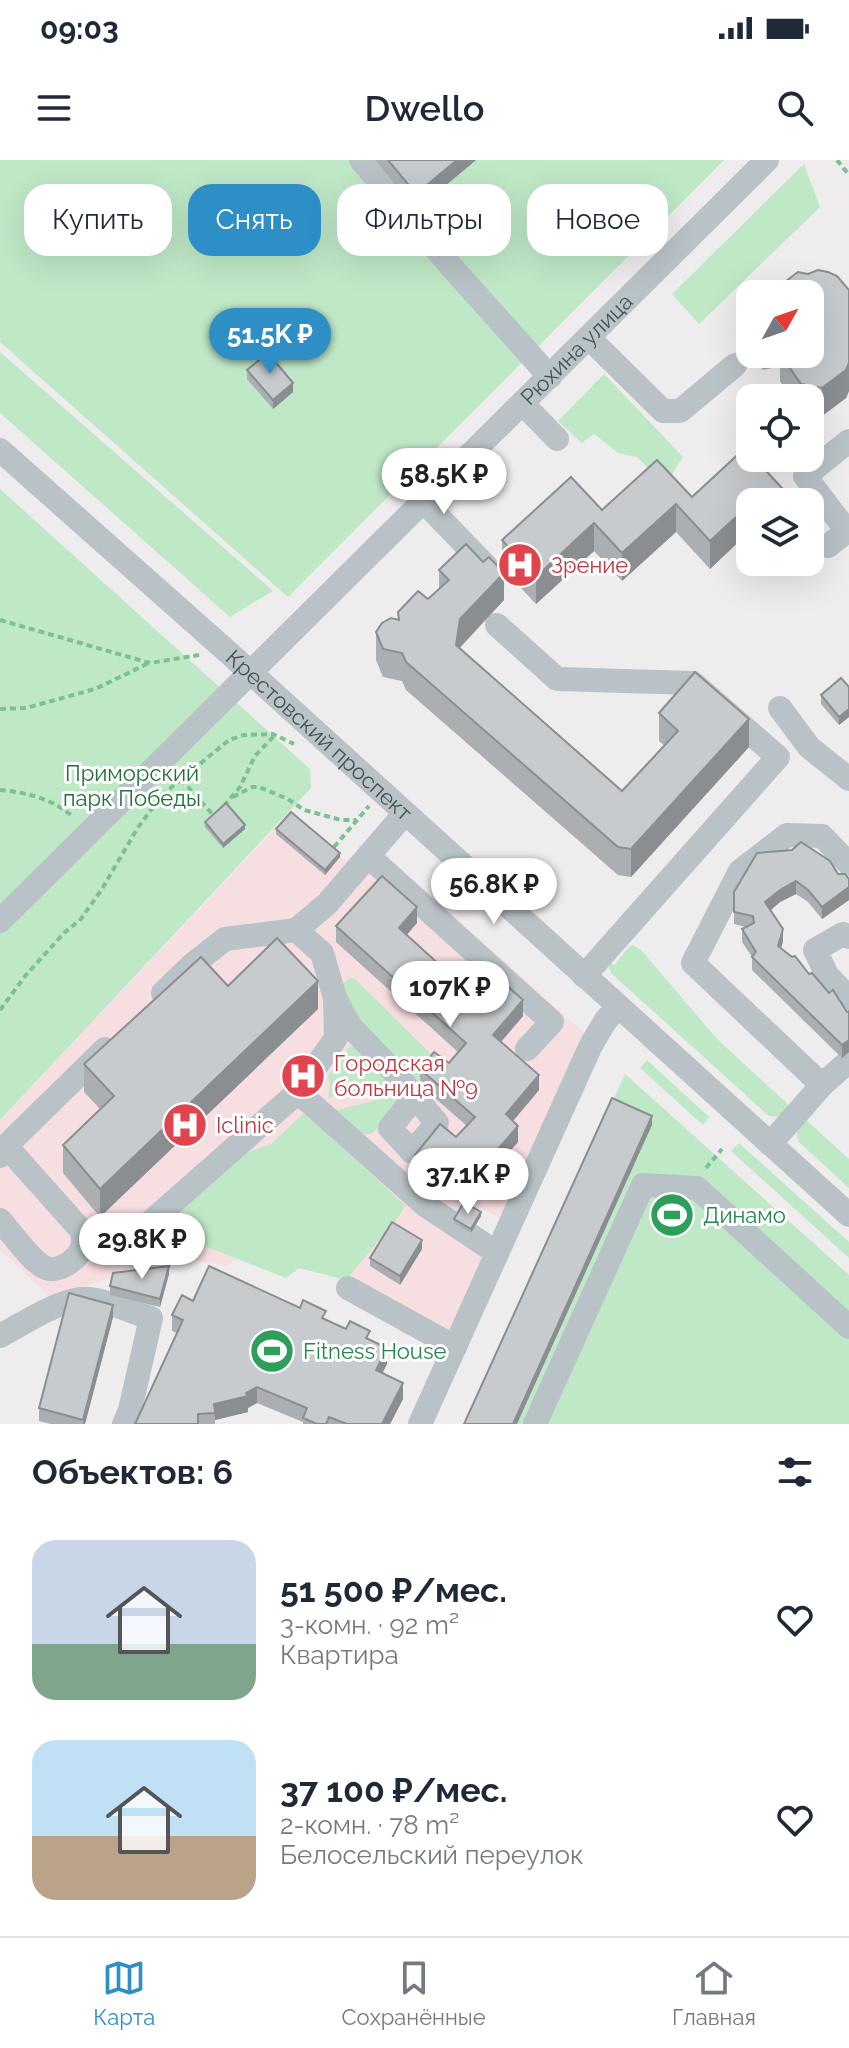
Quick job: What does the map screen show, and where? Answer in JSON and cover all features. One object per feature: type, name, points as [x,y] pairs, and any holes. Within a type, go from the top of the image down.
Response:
[{"type":"street","points":[[361,160],[550,377]]},
{"type":"street","name":"Рюхина улица","points":[[0,921],[767,160]]},
{"type":"street","points":[[589,338],[663,411],[680,411],[735,365]]},
{"type":"street","points":[[523,404],[557,439]]},
{"type":"street","points":[[828,546],[847,531],[805,476],[849,441]]},
{"type":"street","name":"Крестовский проспект","points":[[0,450],[849,1215]]},
{"type":"street","points":[[424,502],[495,575]]},
{"type":"street","points":[[497,625],[557,679],[693,683],[778,757],[584,976]]},
{"type":"street","points":[[780,708],[809,747],[849,779]]},
{"type":"street","points":[[148,1007],[225,939],[296,930],[327,904],[405,813]]},
{"type":"street","points":[[822,1085],[693,963],[740,871],[787,835],[822,836],[849,864]]},
{"type":"street","points":[[368,856],[552,1022],[527,1049]]},
{"type":"street","points":[[327,904],[322,953],[343,1032],[395,1073],[414,1098]]},
{"type":"street","points":[[296,930],[322,953]]},
{"type":"street","points":[[849,937],[843,934],[815,950],[827,975],[849,998]]},
{"type":"street","points":[[420,1424],[591,1045],[618,1007]]},
{"type":"street","points":[[0,1220],[40,1267],[53,1269],[63,1266],[80,1253],[83,1242],[81,1230],[3,1151],[127,1029]]},
{"type":"street","points":[[137,1234],[298,1092],[343,1032]]},
{"type":"street","points":[[770,1144],[822,1085],[847,1067]]},
{"type":"street","points":[[298,1092],[425,1205],[497,1253]]},
{"type":"street","points":[[535,1424],[643,1185],[697,1188],[849,1327]]},
{"type":"street","points":[[348,1288],[455,1347]]},
{"type":"street","points":[[0,1336],[60,1305],[78,1300],[90,1299],[151,1318],[124,1424]]},
{"type":"path","points":[[837,160],[849,175]]},
{"type":"path","points":[[0,620],[150,663]]},
{"type":"path","points":[[0,709],[26,708],[95,689],[150,663],[202,654]]},
{"type":"path","points":[[163,760],[214,816],[240,787],[255,756],[282,729]]},
{"type":"path","points":[[0,1010],[26,975],[81,919],[162,795],[229,740],[244,735],[274,735],[302,749]]},
{"type":"path","points":[[231,798],[252,787],[259,787],[288,799],[304,810],[341,820],[356,820]]},
{"type":"path","points":[[0,790],[24,792],[49,802],[68,812],[90,831]]},
{"type":"path","points":[[334,847],[373,802]]},
{"type":"shaded area","name":"Городская больница №9","points":[[289,814],[346,861],[369,840],[584,1033],[501,1219],[461,1196],[448,1222],[490,1244],[451,1331],[263,1231],[227,1266],[184,1258],[49,1296],[0,1250],[0,1120]]},
{"type":"green space","points":[[0,160],[724,160],[668,216],[668,184],[527,184],[527,256],[628,256],[288,597],[0,342]]},
{"type":"green space","points":[[804,164],[820,207],[745,280],[736,280],[736,288],[699,324],[672,294]]},
{"type":"green space","points":[[0,352],[273,591],[230,617],[0,413]]},
{"type":"green space","points":[[604,374],[683,457],[665,485],[637,457],[618,453],[594,434],[582,443],[558,421]]},
{"type":"green space","name":"Приморский парк Победы","points":[[0,489],[310,769],[311,788],[0,1120]]},
{"type":"green space","points":[[633,945],[641,950],[718,1040],[791,1107],[786,1112],[769,1116],[612,974],[610,962],[614,965]]},
{"type":"green space","points":[[349,978],[354,978],[440,1063],[420,1085],[354,1014],[343,985]]},
{"type":"green space","points":[[353,1045],[387,1080],[382,1089],[361,1098],[343,1094],[328,1098],[328,1076]]},
{"type":"green space","points":[[647,1060],[709,1117],[703,1125],[640,1068]]},
{"type":"green space","name":"Динамо","points":[[625,1074],[849,1275],[849,1424],[467,1424]]},
{"type":"green space","points":[[399,1097],[402,1104],[371,1134],[361,1134],[332,1115],[337,1110]]},
{"type":"green space","points":[[304,1113],[405,1205],[346,1280],[299,1268],[286,1278],[184,1238],[181,1209],[246,1153],[271,1144]]},
{"type":"green space","points":[[805,1119],[849,1159],[849,1188],[799,1142],[798,1129]]},
{"type":"green space","points":[[739,1143],[849,1242],[849,1258],[731,1151]]},
{"type":"building","points":[[388,160],[457,160],[428,184],[408,184]]},
{"type":"building","points":[[818,270],[828,272],[837,276],[849,290],[849,363],[846,370],[824,386],[824,384],[801,384],[790,368],[824,368],[824,280],[787,280],[798,272],[808,274]]},
{"type":"building","points":[[268,353],[293,383],[273,400],[247,370]]},
{"type":"building","points":[[736,456],[736,472],[767,472],[782,488],[736,488],[736,517],[710,541],[676,504],[622,553],[594,523],[536,577],[502,540],[571,477],[602,510],[657,460],[692,497]]},
{"type":"building","points":[[466,544],[483,562],[489,557],[504,573],[460,619],[456,645],[622,791],[678,731],[659,713],[695,672],[749,719],[631,849],[618,847],[406,662],[402,653],[383,649],[376,632],[382,623],[391,618],[399,620],[398,612],[418,591],[428,599],[449,580],[439,570]]},
{"type":"building","points":[[841,678],[849,687],[849,709],[839,717],[821,695]]},
{"type":"building","points":[[226,803],[245,825],[223,844],[205,822]]},
{"type":"building","points":[[291,812],[340,853],[325,870],[276,829]]},
{"type":"building","points":[[801,842],[830,861],[838,874],[845,874],[849,887],[822,907],[796,881],[765,902],[783,929],[778,946],[795,956],[829,993],[833,990],[849,1011],[849,1040],[842,1045],[752,957],[756,952],[742,929],[754,923],[753,916],[734,912],[734,892],[757,853],[792,850]]},
{"type":"building","points":[[382,876],[417,907],[399,928],[464,987],[484,965],[523,1000],[493,1035],[539,1075],[506,1114],[518,1126],[472,1179],[446,1154],[433,1169],[415,1155],[440,1124],[456,1137],[475,1117],[420,1069],[434,1052],[449,1063],[466,1043],[336,926]]},
{"type":"building","points":[[277,938],[318,981],[100,1189],[63,1145],[114,1096],[84,1064],[201,957],[228,986]]},
{"type":"building","points":[[612,1098],[652,1116],[513,1424],[464,1424]]},
{"type":"building","points":[[464,1202],[481,1212],[471,1229],[454,1219]]},
{"type":"building","points":[[392,1222],[422,1240],[400,1276],[370,1258]]},
{"type":"building","points":[[169,1266],[160,1299],[110,1286],[113,1273]]},
{"type":"building","name":"Fitness House","points":[[209,1266],[300,1308],[303,1300],[326,1311],[322,1318],[346,1329],[350,1321],[370,1331],[366,1338],[387,1348],[376,1370],[403,1383],[382,1424],[347,1424],[329,1417],[326,1424],[317,1424],[303,1418],[307,1408],[257,1387],[246,1393],[248,1396],[214,1404],[215,1413],[198,1414],[198,1424],[135,1424],[183,1320],[172,1315],[182,1295],[193,1301]]},
{"type":"building","points":[[69,1293],[113,1305],[83,1420],[39,1408]]},
{"type":"place","name":"Зрение","points":[[520,565]]},
{"type":"place","name":"Городская больница №9","points":[[303,1076]]},
{"type":"place","name":"Iclinic","points":[[185,1125]]},
{"type":"place","name":"Динамо","points":[[672,1215]]},
{"type":"place","name":"Fitness House","points":[[272,1351]]}]
